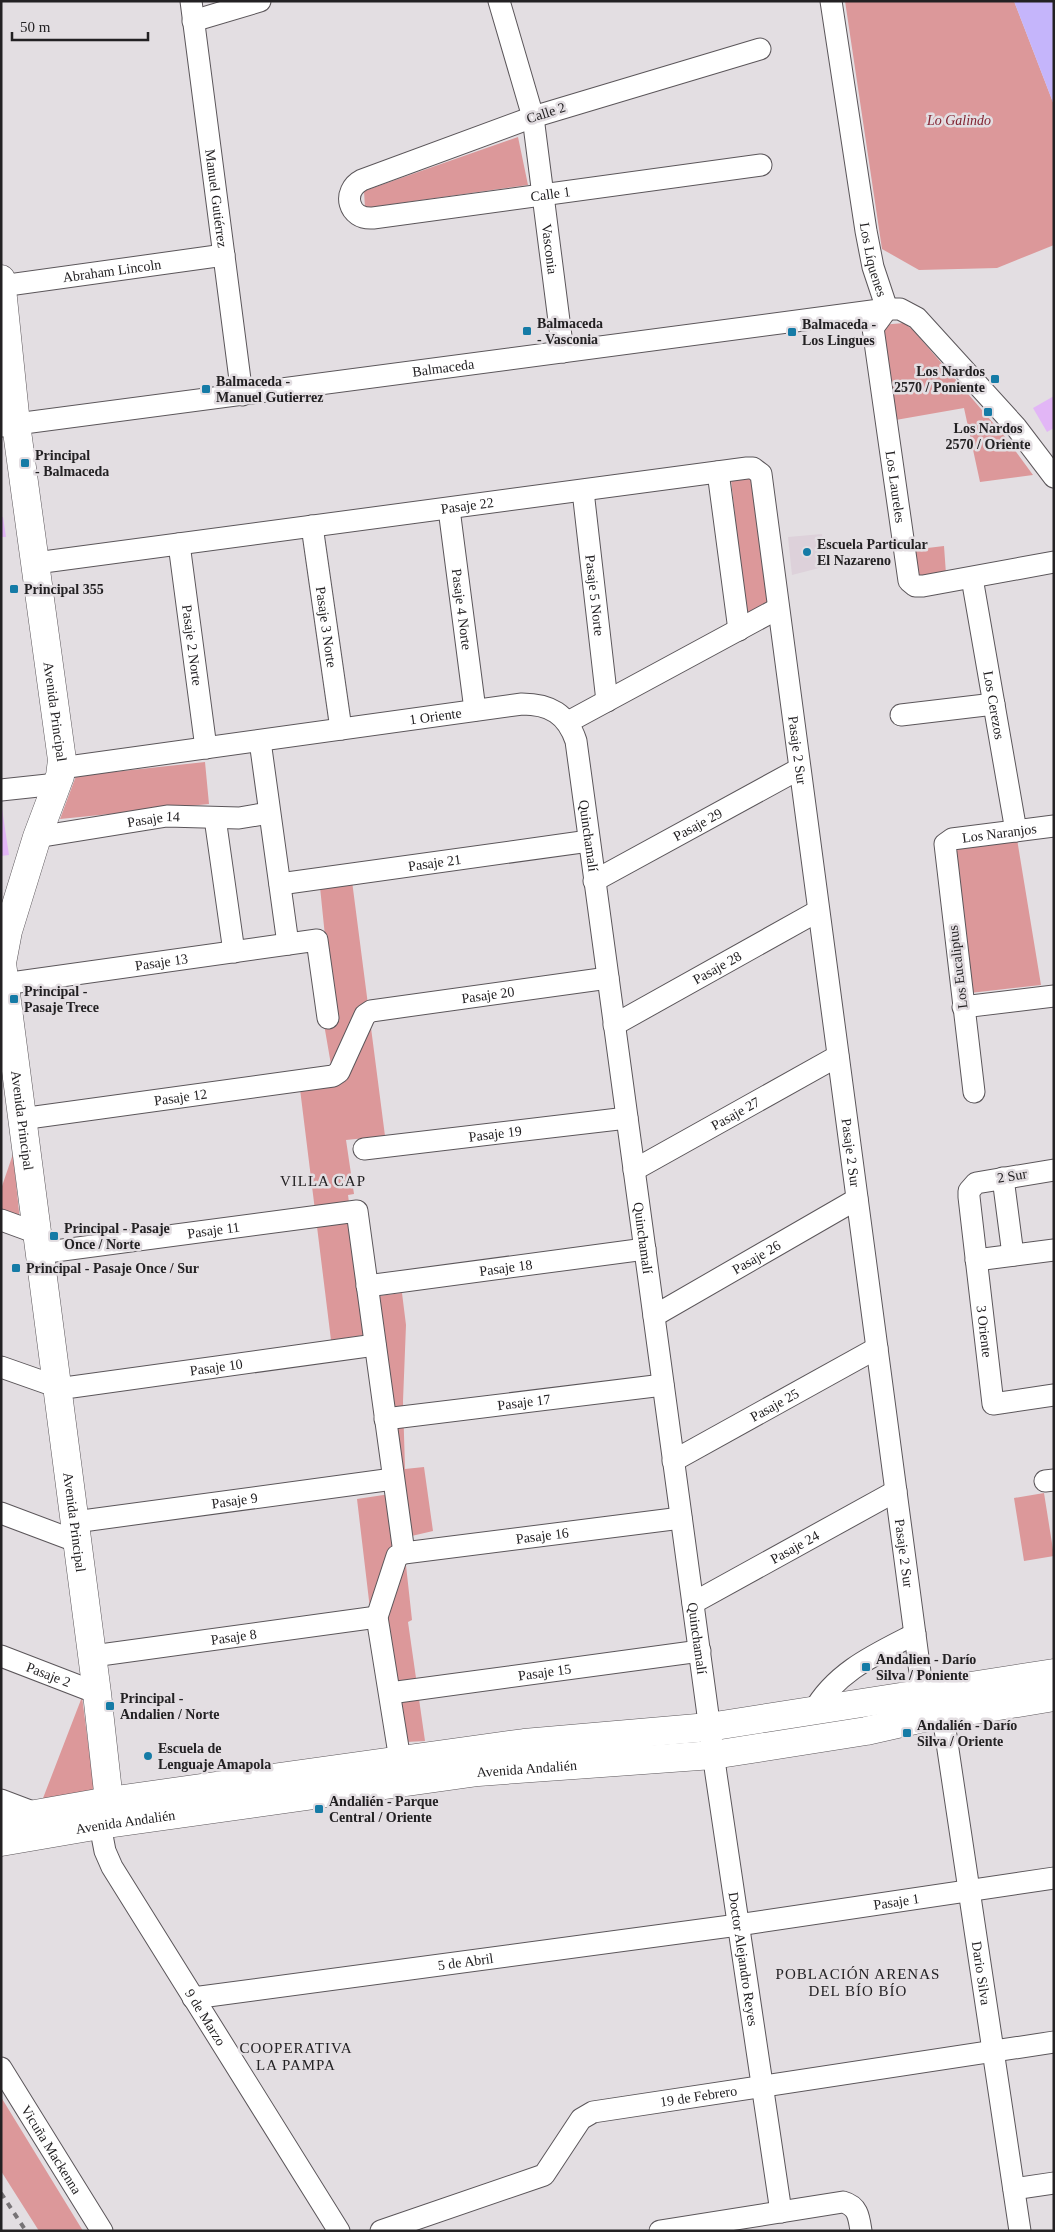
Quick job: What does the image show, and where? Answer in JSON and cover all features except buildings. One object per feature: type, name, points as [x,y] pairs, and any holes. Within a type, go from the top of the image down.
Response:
[{"type":"main road","name":"Avenida Principal","points":[[2,283],[9,425],[36,563],[62,751],[59,776],[4,930],[2,964],[9,1079],[22,1119],[98,1693],[104,1813]]},
{"type":"main road","name":"Avenida Andalién","points":[[1,1842],[104,1813],[400,1760],[588,1736],[710,1727],[1054,1673]]},
{"type":"main road","name":"Avenida Andalién","points":[[1,1820],[38,1814],[104,1813],[478,1772],[713,1755],[866,1731],[1054,1697]]},
{"type":"street","points":[[192,11],[260,1]]},
{"type":"street","name":"Vasconia","points":[[499,1],[533,117],[563,352]]},
{"type":"street","name":"Los Líquenes","points":[[831,1],[868,240],[873,267],[886,309],[900,309],[917,318],[1016,427],[1054,477]]},
{"type":"street","name":"Manuel Gutiérrez","points":[[192,11],[242,394]]},
{"type":"street","name":"Calle 2","points":[[349,202],[350,191],[362,180],[533,117],[760,49]]},
{"type":"street","name":"Calle 1","points":[[349,202],[355,213],[366,218],[761,165]]},
{"type":"street","name":"Abraham Lincoln","points":[[2,283],[224,255]]},
{"type":"street","name":"Balmaceda","points":[[9,425],[886,309]]},
{"type":"street","name":"Los Laureles","points":[[886,309],[873,328],[907,578],[911,584],[919,587],[1054,562]]},
{"type":"street","name":"Pasaje 22","points":[[36,563],[752,468],[761,474],[778,609]]},
{"type":"street","points":[[718,472],[739,630]]},
{"type":"street","name":"Pasaje 5 Norte","points":[[583,490],[607,701]]},
{"type":"street","name":"Pasaje 4 Norte","points":[[449,509],[475,710]]},
{"type":"street","name":"Pasaje 3 Norte","points":[[312,526],[341,729]]},
{"type":"street","name":"Pasaje 2 Norte","points":[[179,544],[206,748]]},
{"type":"street","name":"Los Cerezos","points":[[972,578],[1016,831]]},
{"type":"street","points":[[568,722],[778,609]]},
{"type":"street","name":"Pasaje 2 Sur","points":[[778,609],[923,1695]]},
{"type":"street","name":"1 Oriente","points":[[1,790],[59,776],[206,748],[475,710],[531,704],[548,708],[568,722]]},
{"type":"street","points":[[901,715],[994,704]]},
{"type":"street","name":"Quinchamalí","points":[[568,722],[576,741],[713,1755]]},
{"type":"street","points":[[260,741],[288,944]]},
{"type":"street","name":"Pasaje 29","points":[[594,881],[800,769]]},
{"type":"street","name":"Pasaje 14","points":[[37,838],[167,816],[240,818],[270,814]]},
{"type":"street","points":[[215,818],[234,952]]},
{"type":"street","name":"Los Naranjos","points":[[946,842],[952,839],[1054,826]]},
{"type":"street","name":"Pasaje 21","points":[[280,884],[589,841]]},
{"type":"street","name":"Los Eucaliptus","points":[[946,842],[944,847],[974,1092]]},
{"type":"street","name":"Pasaje 28","points":[[614,1025],[818,911]]},
{"type":"street","name":"Pasaje 13","points":[[4,984],[317,940],[328,1018]]},
{"type":"street","name":"Pasaje 20","points":[[339,1072],[368,1012],[608,978]]},
{"type":"street","points":[[963,1007],[1054,996]]},
{"type":"street","name":"Pasaje 27","points":[[634,1170],[838,1056]]},
{"type":"street","name":"Pasaje 12","points":[[22,1119],[333,1076],[339,1072]]},
{"type":"street","name":"Pasaje 19","points":[[364,1149],[627,1118]]},
{"type":"street","name":"2 Sur","points":[[972,1186],[981,1181],[1054,1170]]},
{"type":"street","points":[[1003,1178],[1014,1255]]},
{"type":"street","name":"3 Oriente","points":[[972,1186],[969,1197],[993,1404],[1054,1395]]},
{"type":"street","name":"Pasaje 26","points":[[654,1316],[857,1199]]},
{"type":"street","name":"Pasaje 11","points":[[39,1243],[357,1211],[367,1286]]},
{"type":"street","points":[[1,1220],[39,1243]]},
{"type":"street","name":"Pasaje 18","points":[[367,1286],[644,1249]]},
{"type":"street","points":[[976,1260],[1054,1250]]},
{"type":"street","points":[[367,1286],[404,1553],[398,1556],[395,1561],[377,1617],[400,1760]]},
{"type":"street","name":"Pasaje 10","points":[[1,1367],[58,1386],[72,1387],[375,1346]]},
{"type":"street","name":"Pasaje 25","points":[[674,1461],[877,1348]]},
{"type":"street","name":"Pasaje 17","points":[[386,1419],[663,1384]]},
{"type":"street","name":"Pasaje 9","points":[[77,1532],[394,1479]]},
{"type":"street","name":"Pasaje 24","points":[[693,1603],[896,1491]]},
{"type":"street","points":[[1,1513],[77,1532]]},
{"type":"street","name":"Pasaje 16","points":[[404,1553],[681,1518]]},
{"type":"street","name":"Pasaje 8","points":[[93,1656],[377,1617]]},
{"type":"street","points":[[813,1712],[826,1692],[848,1672],[866,1659],[915,1634]]},
{"type":"street","name":"Pasaje 15","points":[[390,1693],[700,1651]]},
{"type":"street","name":"Pasaje 2","points":[[1,1656],[98,1693]]},
{"type":"street","name":"Dario Silva","points":[[943,1716],[1020,2231]]},
{"type":"street","name":"Doctor Alejandro Reyes","points":[[713,1755],[781,2212]]},
{"type":"street","points":[[1,1800],[38,1814]]},
{"type":"street","name":"9 de Marzo","points":[[104,1813],[105,1851],[112,1868],[339,2231]]},
{"type":"street","name":"Pasaje 1","points":[[738,1925],[1054,1878]]},
{"type":"street","name":"5 de Abril","points":[[193,1998],[738,1925]]},
{"type":"street","name":"19 de Febrero","points":[[381,2231],[544,2175],[586,2114],[762,2085],[1054,2042]]},
{"type":"street","name":"Vicuña Mackenna","points":[[1,2068],[102,2231]]},
{"type":"street","points":[[1014,2189],[1054,2183]]},
{"type":"street","points":[[660,2231],[838,2203],[847,2203],[857,2212],[861,2231]]},
{"type":"shaded area","points":[[1014,1],[1054,1],[1054,105]]},
{"type":"shaded area","name":"Escuela Particular El Nazareno","points":[[822,534],[827,566],[792,575],[788,537]]},
{"type":"green space","name":"Lo Galindo","points":[[845,1],[1014,1],[1054,105],[1054,245],[997,268],[919,270],[882,249]]},
{"type":"green space","points":[[518,137],[528,185],[365,208],[364,191]]},
{"type":"green space","points":[[904,323],[913,330],[1006,438],[1033,475],[980,482],[964,408],[890,421],[881,325]]},
{"type":"green space","points":[[748,475],[757,482],[771,603],[746,616],[731,480]]},
{"type":"green space","points":[[944,546],[946,574],[914,576],[911,550]]},
{"type":"green space","points":[[205,762],[209,804],[60,819],[76,776]]},
{"type":"green space","points":[[1017,839],[1041,985],[970,993],[949,847]]},
{"type":"green space","points":[[352,881],[385,1136],[346,1140],[354,1194],[348,1195],[362,1298],[402,1293],[406,1325],[403,1401],[405,1469],[424,1467],[433,1531],[403,1538],[412,1620],[408,1622],[425,1741],[406,1742],[370,1609],[357,1499],[390,1494],[365,1335],[331,1340],[300,1089],[334,1082],[311,949],[326,946],[320,887]]},
{"type":"green space","points":[[13,1154],[20,1221],[1,1214],[1,1189]]},
{"type":"green space","points":[[1044,1493],[1054,1556],[1024,1561],[1014,1498]]},
{"type":"green space","points":[[82,1697],[95,1795],[40,1806]]},
{"type":"green space","points":[[1,2097],[83,2231],[39,2231],[1,2171]]},
{"type":"railway","points":[[1,2193],[26,2231]]},
{"type":"place","name":"Balmaceda - Vasconia","points":[[527,331]]},
{"type":"place","name":"Balmaceda - Los Lingues","points":[[792,332]]},
{"type":"place","name":"Los Nardos 2570 / Poniente","points":[[995,379]]},
{"type":"place","name":"Balmaceda - Manuel Gutierrez","points":[[206,389]]},
{"type":"place","name":"Los Nardos 2570 / Oriente","points":[[988,412]]},
{"type":"place","name":"Principal - Balmaceda","points":[[25,463]]},
{"type":"place","name":"Escuela Particular El Nazareno","points":[[807,552]]},
{"type":"place","name":"Principal 355","points":[[14,589]]},
{"type":"place","name":"Principal - Pasaje Trece","points":[[14,999]]},
{"type":"place","name":"Principal - Pasaje Once / Norte","points":[[54,1236]]},
{"type":"place","name":"Principal - Pasaje Once / Sur","points":[[16,1268]]},
{"type":"place","name":"Andalien - Darío Silva / Poniente","points":[[866,1667]]},
{"type":"place","name":"Principal - Andalien / Norte","points":[[110,1706]]},
{"type":"place","name":"Andalién - Darío Silva / Oriente","points":[[907,1733]]},
{"type":"place","name":"Escuela de Lenguaje Amapola","points":[[148,1756]]},
{"type":"place","name":"Andalién - Parque Central / Oriente","points":[[319,1809]]},
{"type":"district","name":"VILLA CAP","points":[[323,1181]]},
{"type":"district","name":"POBLACIÓN ARENAS DEL BÍO BÍO","points":[[858,1982]]},
{"type":"district","name":"COOPERATIVA LA PAMPA","points":[[296,2056]]}]
